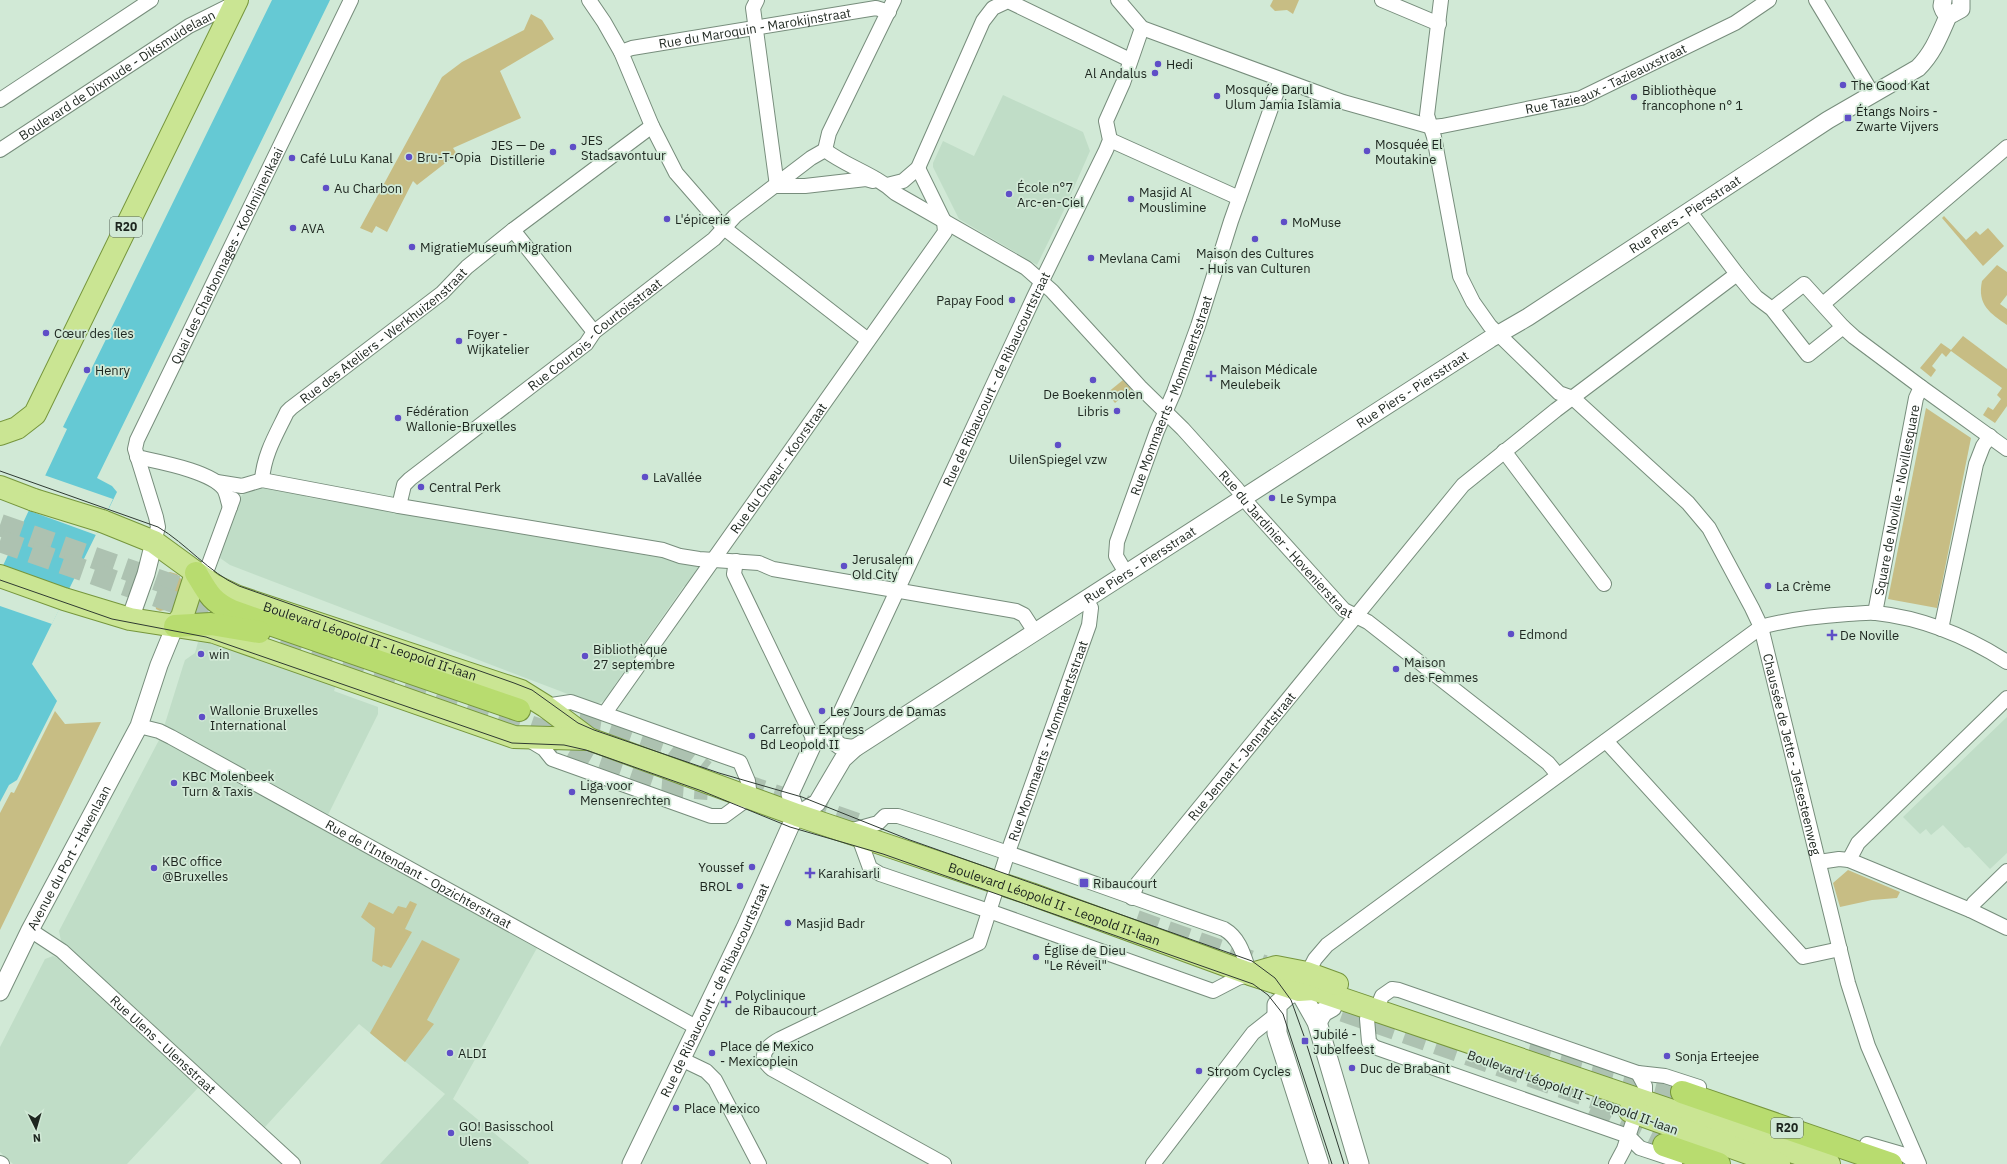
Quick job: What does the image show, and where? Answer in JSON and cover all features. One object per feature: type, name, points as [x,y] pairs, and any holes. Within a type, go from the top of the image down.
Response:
[{"type":"highway","points":[[196,573],[209,595],[217,604],[232,611],[519,723]]},
{"type":"highway","points":[[175,626],[211,624],[256,630],[519,723]]},
{"type":"highway","name":"R20","points":[[1682,1092],[1891,1164]]},
{"type":"highway","points":[[1664,1145],[1719,1164]]},
{"type":"main road","name":"R20","points":[[0,433],[17,428],[35,414],[236,2]]},
{"type":"main road","name":"Boulevard Léopold II - Leopold II-laan","points":[[0,487],[34,500],[102,521],[154,542],[213,585],[238,597],[520,692],[545,706],[589,739]]},
{"type":"main road","points":[[175,626],[182,617],[196,573]]},
{"type":"main road","name":"Boulevard Léopold II - Leopold II-laan","points":[[0,576],[64,599],[130,619],[209,631],[499,732],[519,723],[589,739],[797,815],[999,883],[1257,976],[1303,981],[1313,989],[1641,1107],[1779,1164]]},
{"type":"main road","points":[[1257,976],[1277,1010],[1277,1033],[1319,1164]]},
{"type":"main road","name":"Boulevard Léopold II - Leopold II-laan","points":[[1303,981],[1316,1001],[1332,1007],[1380,1012]]},
{"type":"main road","points":[[1277,1010],[1288,995],[1303,981],[1317,1022],[1359,1164]]},
{"type":"main road","points":[[1317,1022],[1323,1012],[1332,1007]]},
{"type":"main road","name":"Boulevard Léopold II - Leopold II-laan","points":[[1641,1107],[1829,1164]]},
{"type":"street","points":[[0,100],[151,0]]},
{"type":"street","name":"Quai des Charbonnages - Koolmijnenkaai","points":[[154,542],[158,527],[135,449],[137,440],[351,0]]},
{"type":"street","points":[[589,0],[604,22],[621,52],[652,126],[676,173],[724,228],[868,340]]},
{"type":"street","points":[[757,0],[753,8],[757,27],[777,186],[805,186],[866,179],[887,185],[903,181],[918,168],[983,21],[993,8],[1008,1],[1130,60]]},
{"type":"street","points":[[1382,0],[1439,24]]},
{"type":"street","name":"Chaussée de Jette - Jetsesteenweg","points":[[1442,0],[1427,115],[1432,127],[1460,276],[1473,302],[1490,326],[1559,393],[1573,398],[1688,503],[1710,528],[1724,552],[1761,627],[1848,983],[1868,1046],[1918,1164]]},
{"type":"street","name":"Rue Tazieaux - Tazieauxstraat","points":[[1432,127],[1581,98],[1735,22],[1769,0]]},
{"type":"street","points":[[1816,0],[1872,93]]},
{"type":"street","points":[[1946,7],[1959,12],[1964,1]]},
{"type":"street","name":"Boulevard de Dixmude - Diksmuidelaan","points":[[0,150],[189,26],[236,2]]},
{"type":"street","points":[[1122,2],[1142,28],[1343,102],[1432,127]]},
{"type":"street","points":[[887,185],[837,159],[826,150],[829,133],[891,6]]},
{"type":"street","name":"Rue du Maroquin - Marokijnstraat","points":[[621,52],[632,48],[891,6]]},
{"type":"street","name":"Rue Piers - Piersstraat","points":[[855,748],[1690,212],[1828,120],[1872,93],[1918,68],[1928,58],[1936,45],[1946,7]]},
{"type":"street","points":[[1142,28],[1123,83],[1106,121],[1110,140],[1239,198]]},
{"type":"street","name":"Rue Mommaerts - Mommaertsstraat","points":[[1126,573],[1116,556],[1117,542],[1198,326],[1239,198],[1281,80]]},
{"type":"street","name":"Rue des Ateliers - Werkhuizenstraat","points":[[262,480],[264,459],[287,412],[442,293],[468,267],[513,230],[652,126]]},
{"type":"street","name":"Rue de Ribaucourt - de Ribaucourtstraat","points":[[797,815],[790,794],[813,744],[834,726],[1110,140]]},
{"type":"street","points":[[1823,304],[2007,147]]},
{"type":"street","name":"Rue Courtois - Courtoisstraat","points":[[399,506],[404,485],[586,344],[594,332],[714,239],[735,216],[777,186],[811,158],[826,150]]},
{"type":"street","points":[[918,168],[944,222]]},
{"type":"street","name":"Rue du Jardinier - Hovenierstraat","points":[[887,185],[895,193],[1026,268],[1042,282],[1165,411],[1344,610],[1368,622],[1548,763],[1558,775]]},
{"type":"street","points":[[1690,212],[1756,297],[1772,309],[1808,354],[1843,326]]},
{"type":"street","name":"Rue du Chœur - Koorstraat","points":[[605,713],[945,232],[944,222]]},
{"type":"street","points":[[513,230],[594,332]]},
{"type":"street","name":"Rue Jennart - Jennartstraat","points":[[1132,898],[1137,884],[1463,485],[1573,398],[1737,274]]},
{"type":"street","points":[[1772,309],[1804,284],[1854,337],[2007,449]]},
{"type":"street","name":"Square de Noville - Novillesquare","points":[[1875,613],[1916,398],[1921,387]]},
{"type":"street","points":[[1941,629],[1976,464],[1983,446],[1990,436]]},
{"type":"street","points":[[1504,452],[1604,584]]},
{"type":"street","points":[[137,457],[184,467],[217,482],[242,486],[262,480],[399,506],[663,550],[686,557],[759,563],[773,569],[1016,611],[1024,615],[1035,632]]},
{"type":"street","points":[[217,482],[224,490],[230,507]]},
{"type":"street","points":[[196,573],[208,568],[230,507],[242,486]]},
{"type":"street","points":[[130,619],[154,542]]},
{"type":"street","points":[[736,561],[734,574],[812,736],[813,744]]},
{"type":"street","name":"Rue Mommaerts - Mommaertsstraat","points":[[944,1164],[772,1069],[765,1059],[766,1048],[780,1039],[979,943],[1008,852],[1089,625],[1091,608],[1085,599]]},
{"type":"street","points":[[1303,981],[1315,959],[1328,944],[1761,627],[1779,622],[1824,616],[1875,613],[1941,629],[1973,642],[2007,662]]},
{"type":"street","name":"Avenue du Port - Havenlaan","points":[[0,992],[30,930],[139,726],[159,665],[175,626]]},
{"type":"street","points":[[1849,860],[1858,842],[2007,698]]},
{"type":"street","points":[[545,706],[571,702],[740,762],[748,780],[750,797]]},
{"type":"street","name":"Boulevard Léopold II - Leopold II-laan","points":[[519,723],[552,759],[711,816],[724,816],[750,797]]},
{"type":"street","name":"Rue de l'Intendant - Opzichterstraat","points":[[139,726],[171,737],[696,1027]]},
{"type":"street","points":[[834,726],[834,739],[837,744],[841,747],[855,748]]},
{"type":"street","points":[[1606,741],[1803,957],[1840,949]]},
{"type":"street","name":"Rue de Ribaucourt - de Ribaucourtstraat","points":[[631,1164],[686,1062],[696,1027],[744,928],[784,838],[797,815],[817,803],[843,759],[855,748]]},
{"type":"street","points":[[886,816],[898,816],[1008,852],[1132,898],[1224,929],[1232,934],[1240,944],[1257,976],[1213,991],[989,911],[880,874],[870,868],[853,833],[878,823],[886,816]]},
{"type":"street","points":[[1819,862],[1839,859],[1849,860],[1970,910],[2007,928]]},
{"type":"street","points":[[1970,910],[1974,903],[2007,871]]},
{"type":"street","name":"Rue Ulens - Ulensstraat","points":[[30,930],[62,951],[293,1164]]},
{"type":"street","points":[[1380,1012],[1382,996],[1392,989],[1399,990],[1638,1074],[1665,1076],[1879,1149],[1905,1155],[1918,1164]]},
{"type":"street","points":[[1153,1164],[1253,1033],[1277,1010]]},
{"type":"street","name":"Boulevard Léopold II - Leopold II-laan","points":[[1380,1012],[1369,1042],[1374,1047],[1628,1136],[1640,1148],[1686,1164]]},
{"type":"street","points":[[686,1062],[706,1071],[715,1080],[759,1164]]},
{"type":"street","name":"Boulevard Léopold II - Leopold II-laan","points":[[1638,1074],[1645,1086],[1641,1107]]},
{"type":"street","points":[[1616,1164],[1641,1107]]},
{"type":"shaded area","points":[[1273,0],[1299,0],[1293,14],[1287,10],[1275,11],[1270,6]]},
{"type":"shaded area","points":[[531,14],[542,20],[554,39],[500,71],[521,118],[453,148],[457,154],[417,185],[413,181],[387,232],[376,226],[372,233],[360,228],[442,77],[462,62],[524,30]]},
{"type":"shaded area","name":"École n°7 Arc-en-Ciel","points":[[1003,95],[1083,132],[1090,151],[1064,210],[1037,265],[959,219],[933,167],[933,163],[943,141],[974,156]]},
{"type":"shaded area","points":[[1944,216],[1966,240],[1976,231],[1980,235],[1988,228],[2004,246],[1983,266],[1942,218]]},
{"type":"shaded area","points":[[1997,265],[2007,272],[2007,295],[2000,304],[2007,309],[2007,325],[1986,308],[1981,296],[1982,281]]},
{"type":"shaded area","points":[[1963,336],[2007,369],[2007,406],[1995,423],[1983,415],[1988,407],[1993,410],[2001,399],[1997,395],[2002,388],[1951,351],[1946,357],[1942,353],[1932,366],[1936,370],[1931,377],[1920,368],[1941,343],[1951,350]]},
{"type":"shaded area","points":[[1123,380],[1131,389],[1115,403],[1107,393]]},
{"type":"shaded area","points":[[1926,408],[1971,438],[1937,608],[1888,599]]},
{"type":"shaded area","points":[[261,486],[306,493],[306,497],[656,557],[657,553],[701,565],[688,589],[684,586],[614,686],[617,689],[612,696],[598,704],[594,704],[230,565],[220,558],[238,499],[247,491]]},
{"type":"shaded area","points":[[170,572],[177,574],[191,591],[175,608],[160,611],[156,609],[155,601],[164,575]]},
{"type":"shaded area","points":[[198,642],[210,643],[237,650],[336,685],[334,691],[378,707],[378,714],[321,829],[537,948],[453,1099],[529,1162],[528,1164],[380,1164],[445,1094],[359,1024],[265,1127],[209,1076],[127,1164],[13,1164],[0,1152],[0,1047],[45,959],[53,956],[58,958],[66,966],[69,963],[72,966],[69,969],[142,1035],[153,1024],[80,957],[77,959],[74,957],[77,954],[61,941],[59,931],[159,740],[164,742],[168,734],[163,730],[183,666],[185,660],[195,653]]},
{"type":"shaded area","points":[[55,711],[65,724],[101,722],[0,930],[0,813],[11,792],[14,793]]},
{"type":"shaded area","points":[[2007,717],[2007,853],[1990,869],[1969,847],[1965,848],[1943,825],[1931,835],[1926,829],[1920,834],[1903,817]]},
{"type":"shaded area","points":[[1848,870],[1900,892],[1897,898],[1872,900],[1840,907],[1833,883]]},
{"type":"shaded area","points":[[410,901],[417,904],[405,929],[412,932],[391,968],[383,965],[382,967],[372,961],[375,928],[361,917],[369,902],[393,914],[398,906],[406,908]]},
{"type":"shaded area","points":[[422,940],[460,959],[427,1020],[434,1024],[405,1062],[370,1033]]},
{"type":"water","points":[[272,0],[330,0],[97,478],[112,486],[117,492],[32,664],[57,701],[17,780],[9,785],[0,802],[0,572],[67,429],[63,427]]},
{"type":"pier","points":[[44,475],[113,499],[96,535],[30,511]]},
{"type":"pier","points":[[0,572],[69,590],[52,624],[0,606]]},
{"type":"tunnel","points":[[0,525],[209,598]]},
{"type":"tunnel","points":[[0,541],[234,623]]},
{"type":"tunnel","points":[[281,640],[558,736]]},
{"type":"tunnel","points":[[547,713],[604,721],[668,743],[705,771]]},
{"type":"tunnel","points":[[541,735],[589,763],[653,785],[708,789]]},
{"type":"tunnel","points":[[742,784],[875,830]]},
{"type":"tunnel","points":[[1136,921],[1264,966]]},
{"type":"tunnel","points":[[1312,1000],[1648,1117]]},
{"type":"tunnel","points":[[1528,1053],[1682,1092]]},
{"type":"tunnel","points":[[1590,1110],[1664,1145]]},
{"type":"tram line","points":[[0,471],[158,527],[179,541],[207,566],[239,586],[532,690],[578,723],[594,730],[719,773],[802,797],[910,840],[1252,961],[1275,978],[1291,1000],[1304,1036],[1344,1164]]},
{"type":"tram line","points":[[0,580],[112,619],[206,637],[512,743],[564,745],[586,750],[702,791],[790,827],[883,854],[1253,984],[1268,995],[1283,1014],[1332,1164]]},
{"type":"place","name":"Hedi","points":[[1158,64]]},
{"type":"place","name":"Al Andalus","points":[[1155,73]]},
{"type":"place","name":"The Good Kat","points":[[1843,85]]},
{"type":"place","name":"Mosquée Darul Ulum Jamia Islamia","points":[[1217,96]]},
{"type":"place","name":"Bibliothèque francophone n° 1","points":[[1634,97]]},
{"type":"place","name":"Étangs Noirs - Zwarte Vijvers","points":[[1848,118]]},
{"type":"place","name":"JES Stadsavontuur","points":[[573,147]]},
{"type":"place","name":"Mosquée El Moutakine","points":[[1367,151]]},
{"type":"place","name":"JES — De Distillerie","points":[[553,152]]},
{"type":"place","name":"Bru-T-Opia","points":[[409,157]]},
{"type":"place","name":"Café LuLu Kanal","points":[[292,158]]},
{"type":"place","name":"Au Charbon","points":[[326,188]]},
{"type":"place","name":"École n°7 Arc-en-Ciel","points":[[1009,194]]},
{"type":"place","name":"Masjid Al Mouslimine","points":[[1131,199]]},
{"type":"place","name":"L'épicerie","points":[[667,219]]},
{"type":"place","name":"MoMuse","points":[[1284,222]]},
{"type":"place","name":"AVA","points":[[293,228]]},
{"type":"place","name":"Maison des Cultures - Huis van Culturen","points":[[1255,239]]},
{"type":"place","name":"MigratieMuseumMigration","points":[[412,247]]},
{"type":"place","name":"Mevlana Cami","points":[[1091,258]]},
{"type":"place","name":"Papay Food","points":[[1012,300]]},
{"type":"place","name":"Cœur des îles","points":[[46,333]]},
{"type":"place","name":"Foyer - Wijkatelier","points":[[459,341]]},
{"type":"place","name":"Henry","points":[[87,370]]},
{"type":"place","name":"Maison Médicale Meulebeik","points":[[1211,376]]},
{"type":"place","name":"De Boekenmolen","points":[[1093,380]]},
{"type":"place","name":"Libris","points":[[1117,411]]},
{"type":"place","name":"Fédération Wallonie-Bruxelles","points":[[398,418]]},
{"type":"place","name":"UilenSpiegel vzw","points":[[1058,445]]},
{"type":"place","name":"LaVallée","points":[[645,477]]},
{"type":"place","name":"Central Perk","points":[[421,487]]},
{"type":"place","name":"Le Sympa","points":[[1272,498]]},
{"type":"place","name":"Jerusalem Old City","points":[[844,566]]},
{"type":"place","name":"La Crème","points":[[1768,586]]},
{"type":"place","name":"Edmond","points":[[1511,634]]},
{"type":"place","name":"De Noville","points":[[1832,635]]},
{"type":"place","name":"win","points":[[201,654]]},
{"type":"place","name":"Bibliothèque 27 septembre","points":[[585,656]]},
{"type":"place","name":"Maison des Femmes","points":[[1396,669]]},
{"type":"place","name":"Les Jours de Damas","points":[[822,711]]},
{"type":"place","name":"Wallonie Bruxelles International","points":[[202,717]]},
{"type":"place","name":"Carrefour Express Bd Leopold II","points":[[752,736]]},
{"type":"place","name":"KBC Molenbeek Turn & Taxis","points":[[174,783]]},
{"type":"place","name":"Liga voor Mensenrechten","points":[[572,792]]},
{"type":"place","name":"Youssef","points":[[752,867]]},
{"type":"place","name":"KBC office @Bruxelles","points":[[154,868]]},
{"type":"place","name":"Karahisarli","points":[[810,873]]},
{"type":"place","name":"Ribaucourt","points":[[1084,883]]},
{"type":"place","name":"BROL","points":[[740,886]]},
{"type":"place","name":"Masjid Badr","points":[[788,923]]},
{"type":"place","name":"Église de Dieu \"Le Réveil\"","points":[[1036,957]]},
{"type":"place","name":"Polyclinique de Ribaucourt","points":[[726,1002]]},
{"type":"place","name":"Jubilé - Jubelfeest","points":[[1305,1041]]},
{"type":"place","name":"ALDI","points":[[450,1053]]},
{"type":"place","name":"Place de Mexico - Mexicoplein","points":[[712,1053]]},
{"type":"place","name":"Sonja Erteejee","points":[[1667,1056]]},
{"type":"place","name":"Duc de Brabant","points":[[1352,1068]]},
{"type":"place","name":"Stroom Cycles","points":[[1199,1071]]},
{"type":"place","name":"Place Mexico","points":[[676,1108]]},
{"type":"place","name":"GO! Basisschool Ulens","points":[[451,1133]]}]
